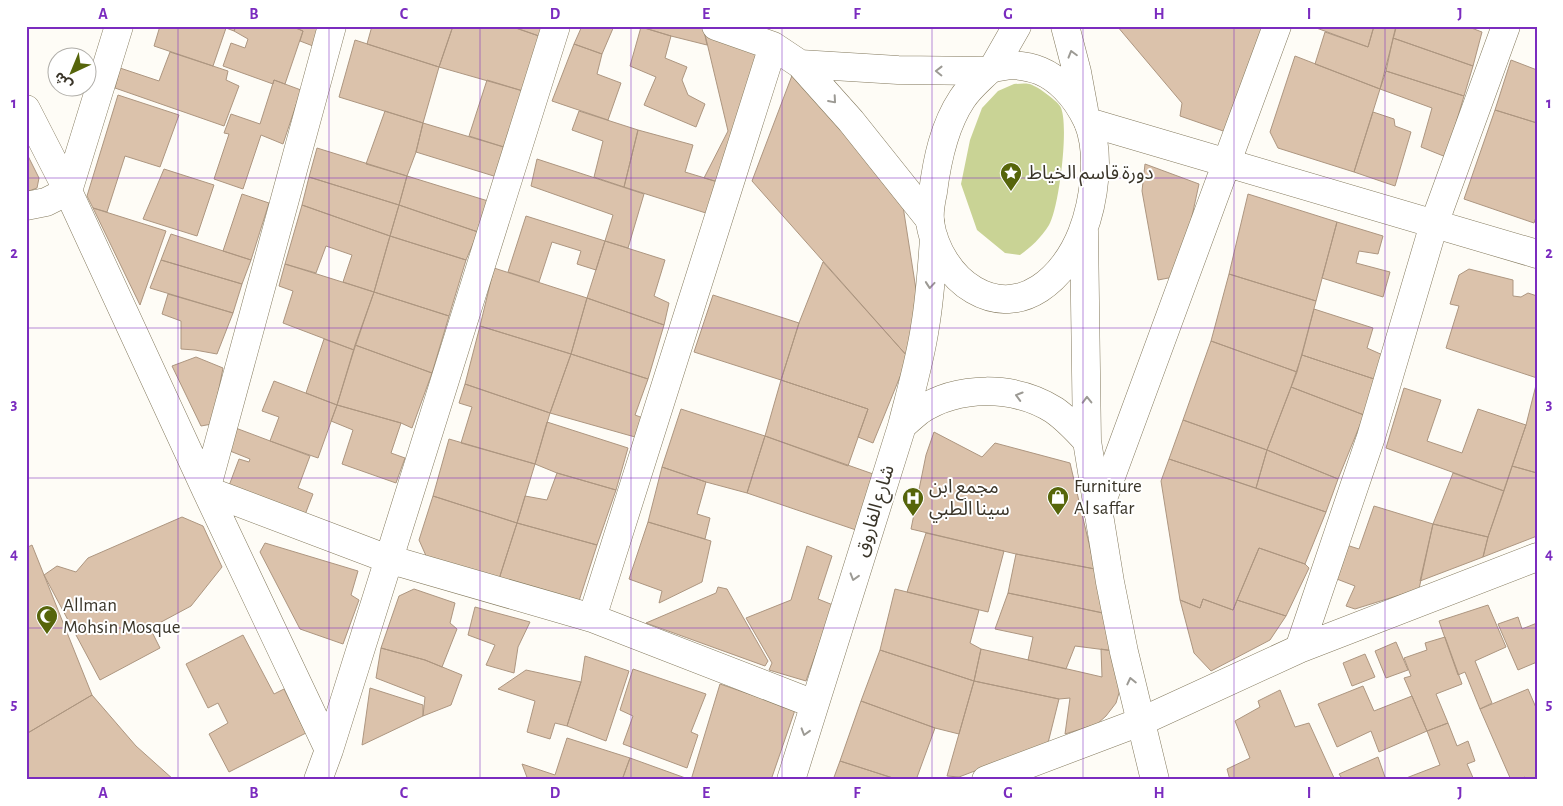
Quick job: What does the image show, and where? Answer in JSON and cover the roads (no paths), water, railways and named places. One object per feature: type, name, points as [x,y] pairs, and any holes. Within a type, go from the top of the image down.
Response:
[{"type":"street","points":[[26,206],[46,202],[68,191],[120,26]]},
{"type":"street","points":[[206,490],[332,26]]},
{"type":"street","points":[[318,780],[556,26]]},
{"type":"street","points":[[716,26],[773,46],[800,64],[851,121],[932,229],[940,253],[949,266],[968,286],[980,293],[1002,300],[1012,300],[1038,290],[1061,269],[1072,253],[1084,226],[1092,198],[1094,150],[1065,26]]},
{"type":"street","name":"شارع الفاروق","points":[[791,780],[902,426],[925,329],[930,289],[936,163],[961,100],[990,70],[1016,26]]},
{"type":"street","points":[[1098,512],[1277,26]]},
{"type":"street","points":[[1299,649],[1370,437],[1434,224],[1506,26]]},
{"type":"street","points":[[592,618],[773,46]]},
{"type":"street","points":[[800,64],[898,70],[990,70],[1011,65],[1025,66],[1038,69],[1050,75],[1072,94],[1081,107],[1086,119]]},
{"type":"street","points":[[26,109],[68,191],[329,750]]},
{"type":"street","points":[[1086,119],[1227,163],[1537,254]]},
{"type":"street","points":[[1084,226],[1087,441],[1112,591],[1140,722],[1155,780]]},
{"type":"street","points":[[902,426],[920,411],[940,400],[963,393],[1001,392],[1032,399],[1053,410],[1071,424],[1087,441]]},
{"type":"street","points":[[206,490],[388,559],[592,618],[814,704]]},
{"type":"street","points":[[986,780],[1140,722],[1299,649],[1537,557]]},
{"type":"place","name":"دورة قاسم الخياط","points":[[1011,192]]},
{"type":"place","name":"Furniture Al saffar","points":[[1058,516]]},
{"type":"place","name":"مجمع ابن سينا الطبي","points":[[913,517]]},
{"type":"place","name":"Allman Mohsin Mosque","points":[[47,635]]}]
